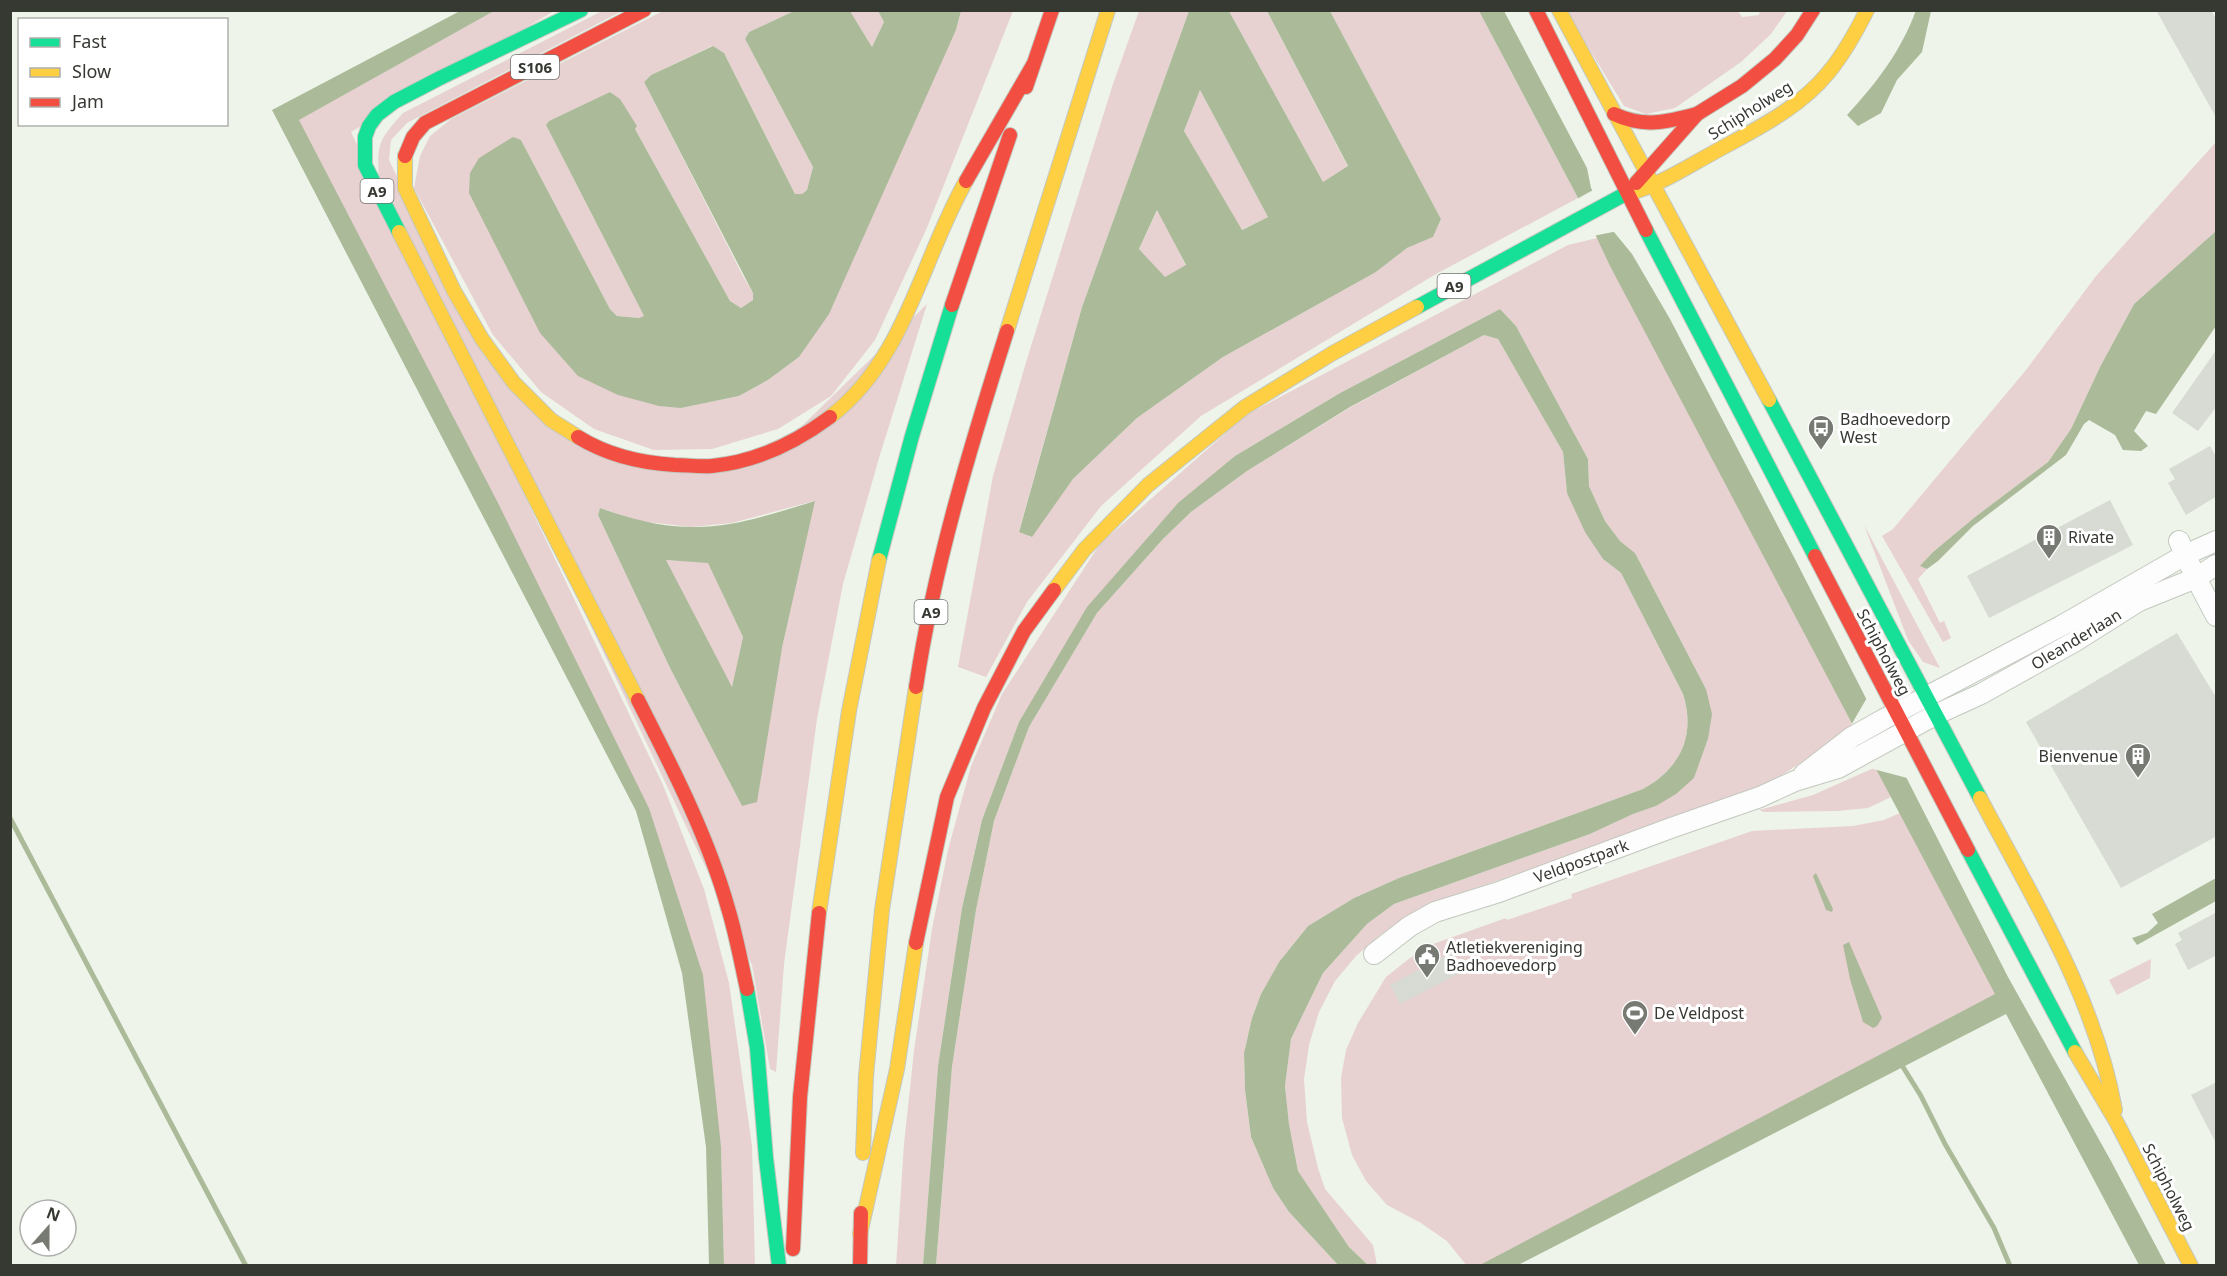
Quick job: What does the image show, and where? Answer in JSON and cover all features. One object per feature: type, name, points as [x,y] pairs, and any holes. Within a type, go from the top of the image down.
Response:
[{"type":"main road","name":"S106","points":[[499,50],[581,10]]},
{"type":"main road","name":"S106","points":[[425,123],[644,10]]},
{"type":"main road","name":"A9","points":[[793,1266],[806,1029],[826,848],[855,680],[900,479],[956,294],[1052,10]]},
{"type":"main road","name":"A9","points":[[860,1266],[866,1076],[882,910],[926,632],[940,564],[973,437],[1108,10]]},
{"type":"main road","name":"Schipholweg","points":[[1536,10],[1592,119],[1623,195],[1900,735],[2088,1077],[2117,1123],[2191,1266]]},
{"type":"main road","name":"Schipholweg","points":[[1559,10],[1875,597],[1925,697],[2076,982],[2092,1016],[2109,1075],[2117,1123]]},
{"type":"main road","name":"Schipholweg","points":[[1623,195],[1697,114],[1742,86],[1775,59],[1797,35],[1813,10]]},
{"type":"main road","name":"Schipholweg","points":[[1623,195],[1653,187],[1777,115],[1812,89],[1845,50],[1867,10]]},
{"type":"main road","name":"A9","points":[[499,50],[455,69],[380,111],[364,137],[365,165],[659,741],[707,845],[731,916],[752,1017],[778,1266]]},
{"type":"main road","name":"A9","points":[[425,123],[414,133],[407,144],[403,167],[405,188],[451,284],[488,351],[513,384],[537,409],[560,427],[579,439],[611,453],[647,464],[695,467],[718,465],[745,462],[768,454],[803,436],[831,417],[867,381],[894,341],[918,291],[954,202],[1034,65]]},
{"type":"main road","name":"Schipholweg","points":[[1614,114],[1647,125],[1697,114]]},
{"type":"main road","name":"A9","points":[[860,1234],[897,1069],[915,946],[947,797],[984,708],[1024,631],[1084,550],[1148,485],[1245,407],[1333,353],[1623,195]]},
{"type":"street","name":"Oleanderlaan","points":[[1890,715],[2061,626],[2182,548],[2217,541]]},
{"type":"street","points":[[2182,548],[2217,616]]},
{"type":"street","name":"Oleanderlaan","points":[[1900,735],[2064,648],[2139,601],[2196,578],[2217,565]]},
{"type":"street","name":"Veldpostpark","points":[[1795,781],[1852,737],[1890,715]]},
{"type":"street","name":"Veldpostpark","points":[[1374,954],[1410,926],[1435,912],[1499,892],[1760,797],[1795,781],[1838,768],[1900,735]]},
{"type":"shaded area","points":[[1737,10],[1742,17],[1759,15],[1760,11],[1787,11],[1771,34],[1741,62],[1675,108],[1646,114],[1624,106],[1566,11]]},
{"type":"shaded area","points":[[1916,10],[1931,11],[1922,52],[1897,80],[1881,113],[1858,126],[1847,115],[1887,66]]},
{"type":"shaded area","points":[[460,11],[494,11],[299,120],[497,501],[649,808],[703,975],[721,1147],[724,1265],[709,1265],[706,1147],[682,973],[636,811],[272,110]]},
{"type":"shaded area","points":[[494,11],[554,11],[351,132],[663,785],[704,889],[729,983],[752,1146],[755,1265],[724,1265],[721,1147],[649,808],[298,120]]},
{"type":"shaded area","points":[[602,11],[622,11],[407,123],[391,140],[389,160],[484,356],[596,455],[766,461],[927,304],[843,584],[817,719],[784,964],[776,1072],[770,1069],[752,965],[379,180],[378,158],[381,143],[388,130],[403,113]],"holes":[[[814,501],[782,648],[742,806],[670,668],[598,515],[600,508],[640,521],[691,527],[732,523]]]},
{"type":"shaded area","points":[[663,11],[794,11],[749,32],[745,39],[813,167],[807,190],[802,194],[795,194],[724,53],[712,46],[651,75],[644,82],[753,293],[753,300],[741,308],[730,301],[635,129],[611,92],[549,121],[546,125],[644,316],[640,318],[617,316],[610,309],[521,140],[479,158],[681,408],[739,396],[768,380],[799,357],[956,30],[961,11],[1013,11],[926,230],[875,340],[831,396],[778,429],[712,449],[654,450],[594,429],[541,392],[493,335],[414,188],[420,156],[430,136],[451,119]]},
{"type":"shaded area","points":[[794,11],[850,11],[872,47],[884,22],[878,11],[961,11],[956,30],[829,314],[799,357],[768,380],[739,396],[681,408],[659,406],[618,395],[578,376],[540,333],[469,193],[470,173],[479,158],[513,137],[521,140],[610,309],[617,316],[639,318],[644,316],[546,125],[549,121],[610,92],[620,99],[637,126],[635,129],[730,301],[741,308],[753,300],[753,293],[644,82],[651,75],[713,46],[724,53],[795,194],[802,194],[807,190],[813,167],[745,39],[749,32]]},
{"type":"shaded area","points":[[850,11],[878,11],[884,22],[872,47]]},
{"type":"shaded area","points":[[1139,11],[1189,11],[1082,307],[1019,531],[1031,537],[1073,479],[1137,418],[1223,357],[1376,272],[1407,248],[1433,237],[1441,219],[1330,11],[1479,11],[1578,198],[1436,274],[1201,416],[1101,506],[1027,602],[986,677],[958,667],[993,476],[1113,84]]},
{"type":"shaded area","points":[[1189,11],[1229,11],[1323,182],[1348,166],[1267,11],[1330,11],[1441,219],[1433,237],[1407,248],[1376,272],[1223,357],[1137,418],[1073,479],[1032,537],[1019,532],[1082,307]],"holes":[[[1200,90],[1268,217],[1242,230],[1184,131]],[[1157,210],[1186,265],[1165,277],[1139,249]]]},
{"type":"shaded area","points":[[1229,11],[1267,11],[1348,167],[1323,182]]},
{"type":"shaded area","points":[[1479,11],[1504,11],[1587,168],[1591,188],[1614,232],[1632,254],[1670,319],[2008,977],[2111,1161],[2166,1265],[2139,1265],[2006,1014],[1518,1265],[1480,1265],[1995,994],[1610,266],[1578,198]]},
{"type":"shaded area","points":[[1200,90],[1268,217],[1241,230],[1184,131]]},
{"type":"shaded area","points":[[2216,142],[2216,231],[2134,304],[2100,367],[2071,429],[2048,462],[1975,517],[1933,552],[1921,566],[1927,569],[1918,579],[1940,623],[1944,621],[1951,638],[1943,642],[1882,536],[1893,529],[2026,370],[2096,276]]},
{"type":"shaded area","points":[[1158,209],[1186,266],[1165,278],[1139,249]]},
{"type":"shaded area","points":[[2216,231],[2216,326],[2156,414],[2146,411],[2134,431],[2148,446],[2141,451],[2123,450],[2115,435],[2089,420],[2084,424],[2066,455],[1973,526],[1938,561],[1927,569],[1920,566],[1933,552],[1975,517],[2048,462],[2071,429],[2100,367],[2134,304]]},
{"type":"shaded area","points":[[1597,238],[1852,723],[1847,731],[1762,789],[1430,904],[1404,917],[1356,956],[1335,981],[1319,1012],[1309,1045],[1304,1079],[1307,1122],[1325,1189],[1373,1245],[1377,1265],[1368,1265],[1349,1247],[1298,1171],[1289,1124],[1285,1086],[1291,1039],[1323,973],[1367,924],[1394,904],[1590,834],[1656,806],[1694,778],[1708,739],[1706,689],[1635,553],[1620,541],[1605,521],[1589,486],[1588,459],[1516,326],[1500,309],[1340,393],[1235,456],[1153,531],[1019,722],[982,820],[962,908],[938,1066],[923,1265],[896,1266],[904,1144],[914,1051],[932,929],[948,850],[971,766],[1002,694],[1100,544],[1246,415],[1568,245]]},
{"type":"shaded area","points":[[1500,309],[1516,326],[1588,459],[1589,486],[1605,521],[1620,541],[1635,553],[1706,689],[1712,714],[1708,739],[1694,778],[1676,794],[1656,806],[1590,834],[1394,904],[1367,924],[1323,973],[1291,1039],[1285,1086],[1298,1171],[1349,1247],[1368,1265],[1338,1265],[1289,1212],[1273,1188],[1251,1137],[1245,1090],[1244,1053],[1252,1018],[1261,994],[1279,962],[1308,926],[1354,898],[1399,878],[1643,789],[1656,781],[1676,761],[1682,749],[1688,723],[1687,709],[1683,694],[1621,573],[1603,559],[1585,532],[1567,493],[1563,452],[1498,339],[1484,335],[1350,407],[1247,471],[1191,512],[1163,539],[1097,613],[1029,727],[994,821],[976,910],[952,1067],[936,1265],[923,1265],[938,1066],[962,908],[982,820],[1019,722],[1087,607],[1178,503],[1235,456],[1340,393]]},
{"type":"shaded area","points":[[1484,335],[1498,339],[1563,452],[1567,493],[1603,559],[1621,573],[1683,694],[1688,724],[1686,737],[1676,761],[1656,781],[1643,789],[1399,878],[1354,898],[1308,926],[1279,962],[1261,994],[1252,1018],[1244,1053],[1245,1090],[1251,1137],[1273,1188],[1289,1212],[1338,1265],[936,1266],[952,1067],[976,910],[994,821],[1029,727],[1097,613],[1163,539],[1191,512],[1247,471],[1351,407]]},
{"type":"shaded area","points":[[815,501],[782,648],[757,802],[742,806],[670,668],[598,515],[600,508],[656,524],[707,527],[754,519]],"holes":[[[666,560],[708,563],[743,637],[732,687]]]},
{"type":"shaded area","points":[[1864,525],[1940,668],[1923,662],[1908,640]]},
{"type":"shaded area","points":[[665,560],[708,562],[743,637],[732,688]]},
{"type":"shaded area","points":[[1876,767],[1891,797],[1868,808],[1837,811],[1764,812],[1759,810],[1813,795]]},
{"type":"shaded area","name":"De Veldpost","points":[[1900,813],[1996,994],[1481,1265],[1467,1266],[1447,1241],[1421,1223],[1387,1205],[1366,1181],[1352,1155],[1342,1118],[1341,1078],[1346,1050],[1358,1023],[1386,977],[1410,958],[1433,944],[1572,898],[1571,894],[1752,831],[1853,826],[1884,820]]},
{"type":"shaded area","points":[[1816,873],[1833,909],[1832,912],[1826,910],[1813,876]]},
{"type":"shaded area","points":[[2216,878],[2216,901],[2137,945],[2132,938],[2147,933],[2158,923],[2152,914]]},
{"type":"shaded area","points":[[1849,942],[1882,1018],[1873,1028],[1863,1022],[1850,979],[1843,945]]},
{"type":"shaded area","points":[[2151,959],[2150,978],[2117,995],[2109,980]]},
{"type":"pier","points":[[1595,189],[1618,231],[1593,236],[1575,200]]},
{"type":"pier","points":[[1868,696],[1911,779],[1873,769],[1850,727]]},
{"type":"building","points":[[2156,10],[2211,10],[2217,21],[2217,119]]},
{"type":"building","points":[[2217,349],[2217,406],[2198,431],[2172,413]]},
{"type":"building","points":[[2210,446],[2217,458],[2217,496],[2186,515],[2168,483],[2175,479],[2169,469]]},
{"type":"building","name":"Rivate","points":[[2110,500],[2133,545],[1989,618],[1967,576]]},
{"type":"building","name":"Bienvenue","points":[[2177,633],[2217,699],[2217,836],[2121,888],[2026,722]]},
{"type":"building","points":[[2217,912],[2217,955],[2188,970],[2175,944],[2182,940],[2178,933]]},
{"type":"building","points":[[1452,952],[1462,972],[1400,1004],[1390,985]]},
{"type":"building","points":[[2217,1082],[2217,1145],[2191,1095]]},
{"type":"waterway","points":[[10,818],[246,1266]]},
{"type":"waterway","points":[[1903,1067],[1994,1228],[2010,1266]]},
{"type":"traffic: fast","points":[[399,232],[365,165],[365,137],[377,115],[394,102],[440,78],[581,10]]},
{"type":"traffic: fast","points":[[1417,307],[1627,193]]},
{"type":"traffic: fast","points":[[1646,230],[1815,556]]},
{"type":"traffic: fast","points":[[879,560],[912,436],[952,305]]},
{"type":"traffic: fast","points":[[1769,400],[1980,798]]},
{"type":"traffic: fast","points":[[1968,850],[2075,1052]]},
{"type":"traffic: fast","points":[[747,989],[757,1048],[766,1158],[779,1266]]},
{"type":"traffic: slow","points":[[1007,331],[1108,10]]},
{"type":"traffic: slow","points":[[1559,10],[1769,400]]},
{"type":"traffic: slow","points":[[1637,191],[1675,174],[1758,128],[1803,98],[1828,73],[1839,58],[1867,10]]},
{"type":"traffic: slow","points":[[405,156],[405,188],[454,291],[482,339],[514,383],[551,420],[578,437]]},
{"type":"traffic: slow","points":[[830,417],[856,393],[877,367],[895,338],[950,211],[966,181]]},
{"type":"traffic: slow","points":[[399,232],[638,700]]},
{"type":"traffic: slow","points":[[1054,590],[1084,550],[1148,485],[1245,407],[1333,353],[1417,307]]},
{"type":"traffic: slow","points":[[819,913],[849,711],[879,560]]},
{"type":"traffic: slow","points":[[863,1153],[866,1076],[882,910],[916,687]]},
{"type":"traffic: slow","points":[[1980,798],[2041,911],[2077,988],[2106,1068],[2115,1110]]},
{"type":"traffic: slow","points":[[860,1234],[897,1069],[916,943]]},
{"type":"traffic: slow","points":[[2075,1052],[2117,1123],[2191,1266]]},
{"type":"traffic: jam","points":[[405,156],[413,137],[425,123],[644,10]]},
{"type":"traffic: jam","points":[[1026,87],[1052,10]]},
{"type":"traffic: jam","points":[[1536,10],[1646,230]]},
{"type":"traffic: jam","points":[[1636,183],[1697,114],[1742,86],[1775,59],[1797,35],[1813,10]]},
{"type":"traffic: jam","points":[[966,181],[1033,65]]},
{"type":"traffic: jam","points":[[1614,114],[1645,122],[1665,121],[1697,114]]},
{"type":"traffic: jam","points":[[952,305],[1010,135]]},
{"type":"traffic: jam","points":[[916,687],[933,597],[954,508],[1007,331]]},
{"type":"traffic: jam","points":[[578,437],[601,449],[637,460],[675,465],[712,466],[744,460],[774,450],[803,435],[830,417]]},
{"type":"traffic: jam","points":[[1815,556],[1968,850]]},
{"type":"traffic: jam","points":[[916,943],[947,797],[984,708],[1024,631],[1054,590]]},
{"type":"traffic: jam","points":[[638,700],[688,801],[710,854],[731,918],[747,989]]},
{"type":"traffic: jam","points":[[793,1249],[800,1097],[819,913]]},
{"type":"traffic: jam","points":[[860,1266],[861,1213]]},
{"type":"place","name":"Badhoevedorp West","points":[[1821,451]]},
{"type":"place","name":"Rivate","points":[[2049,560]]},
{"type":"place","name":"Bienvenue","points":[[2138,779]]},
{"type":"place","name":"Atletiekvereniging Badhoevedorp","points":[[1427,979]]},
{"type":"place","name":"De Veldpost","points":[[1635,1036]]}]
